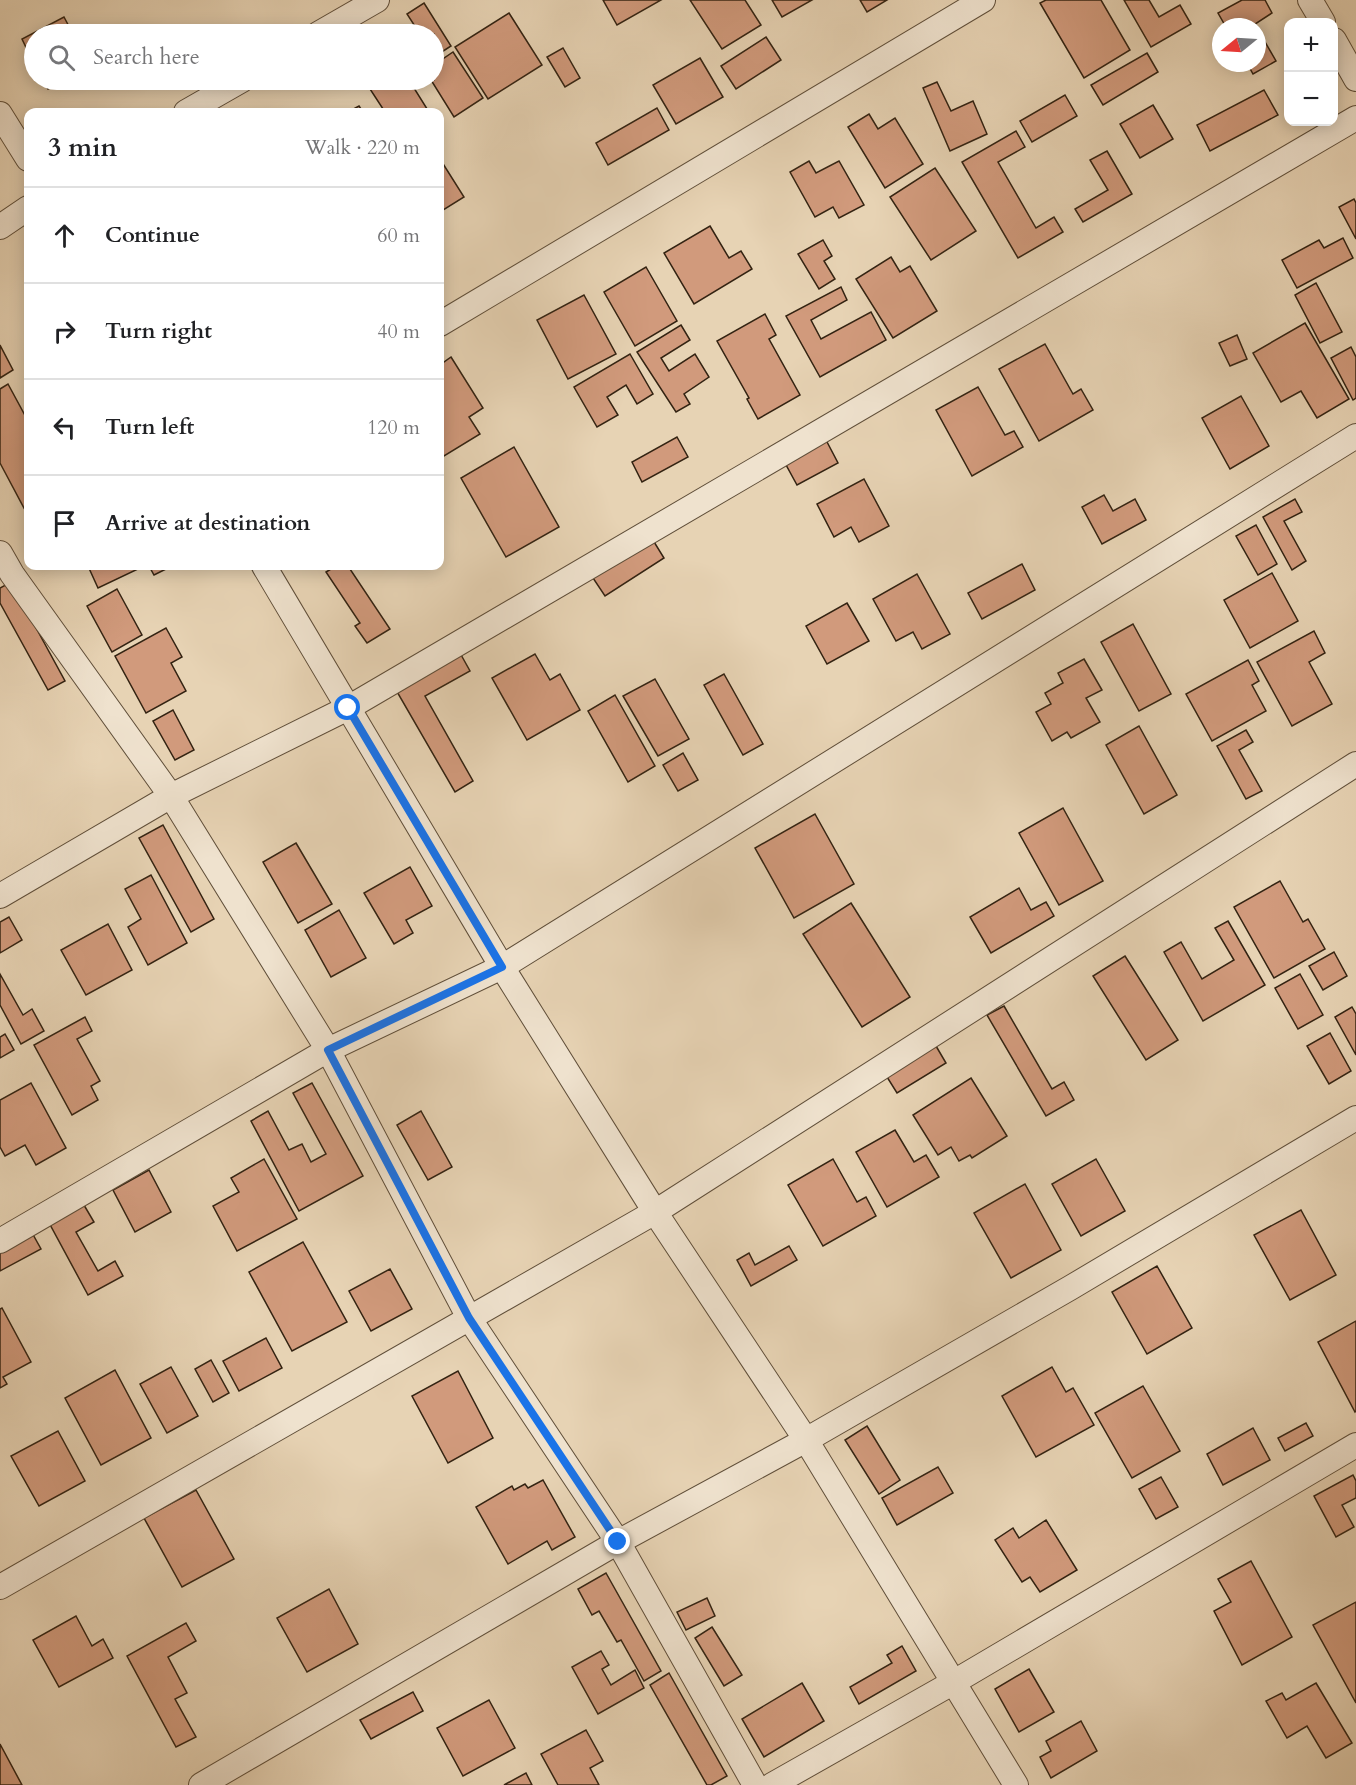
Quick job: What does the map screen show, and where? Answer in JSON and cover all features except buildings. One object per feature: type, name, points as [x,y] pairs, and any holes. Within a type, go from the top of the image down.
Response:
[{"type":"street","points":[[335,24],[377,0]]},
{"type":"street","points":[[444,322],[983,0]]},
{"type":"street","points":[[1310,0],[1321,18]]},
{"type":"street","points":[[1338,47],[1356,79]]},
{"type":"street","points":[[193,108],[224,90]]},
{"type":"street","points":[[0,114],[24,153]]},
{"type":"street","points":[[0,896],[171,796],[348,708],[1356,118]]},
{"type":"street","points":[[0,227],[24,211]]},
{"type":"street","points":[[0,1241],[328,1050],[502,967],[1356,436]]},
{"type":"street","points":[[10,568],[171,796],[328,1050],[469,1318],[618,1542],[755,1785]]},
{"type":"street","points":[[266,570],[502,967],[655,1212],[806,1440],[1016,1785]]},
{"type":"street","points":[[0,1587],[655,1212],[1356,764]]},
{"type":"street","points":[[201,1785],[618,1542],[806,1440],[1070,1288],[1356,1118]]},
{"type":"street","points":[[772,1785],[954,1682],[1356,1445]]},
{"type":"route","points":[[348,708],[502,967],[328,1050],[469,1318],[618,1542]]}]
